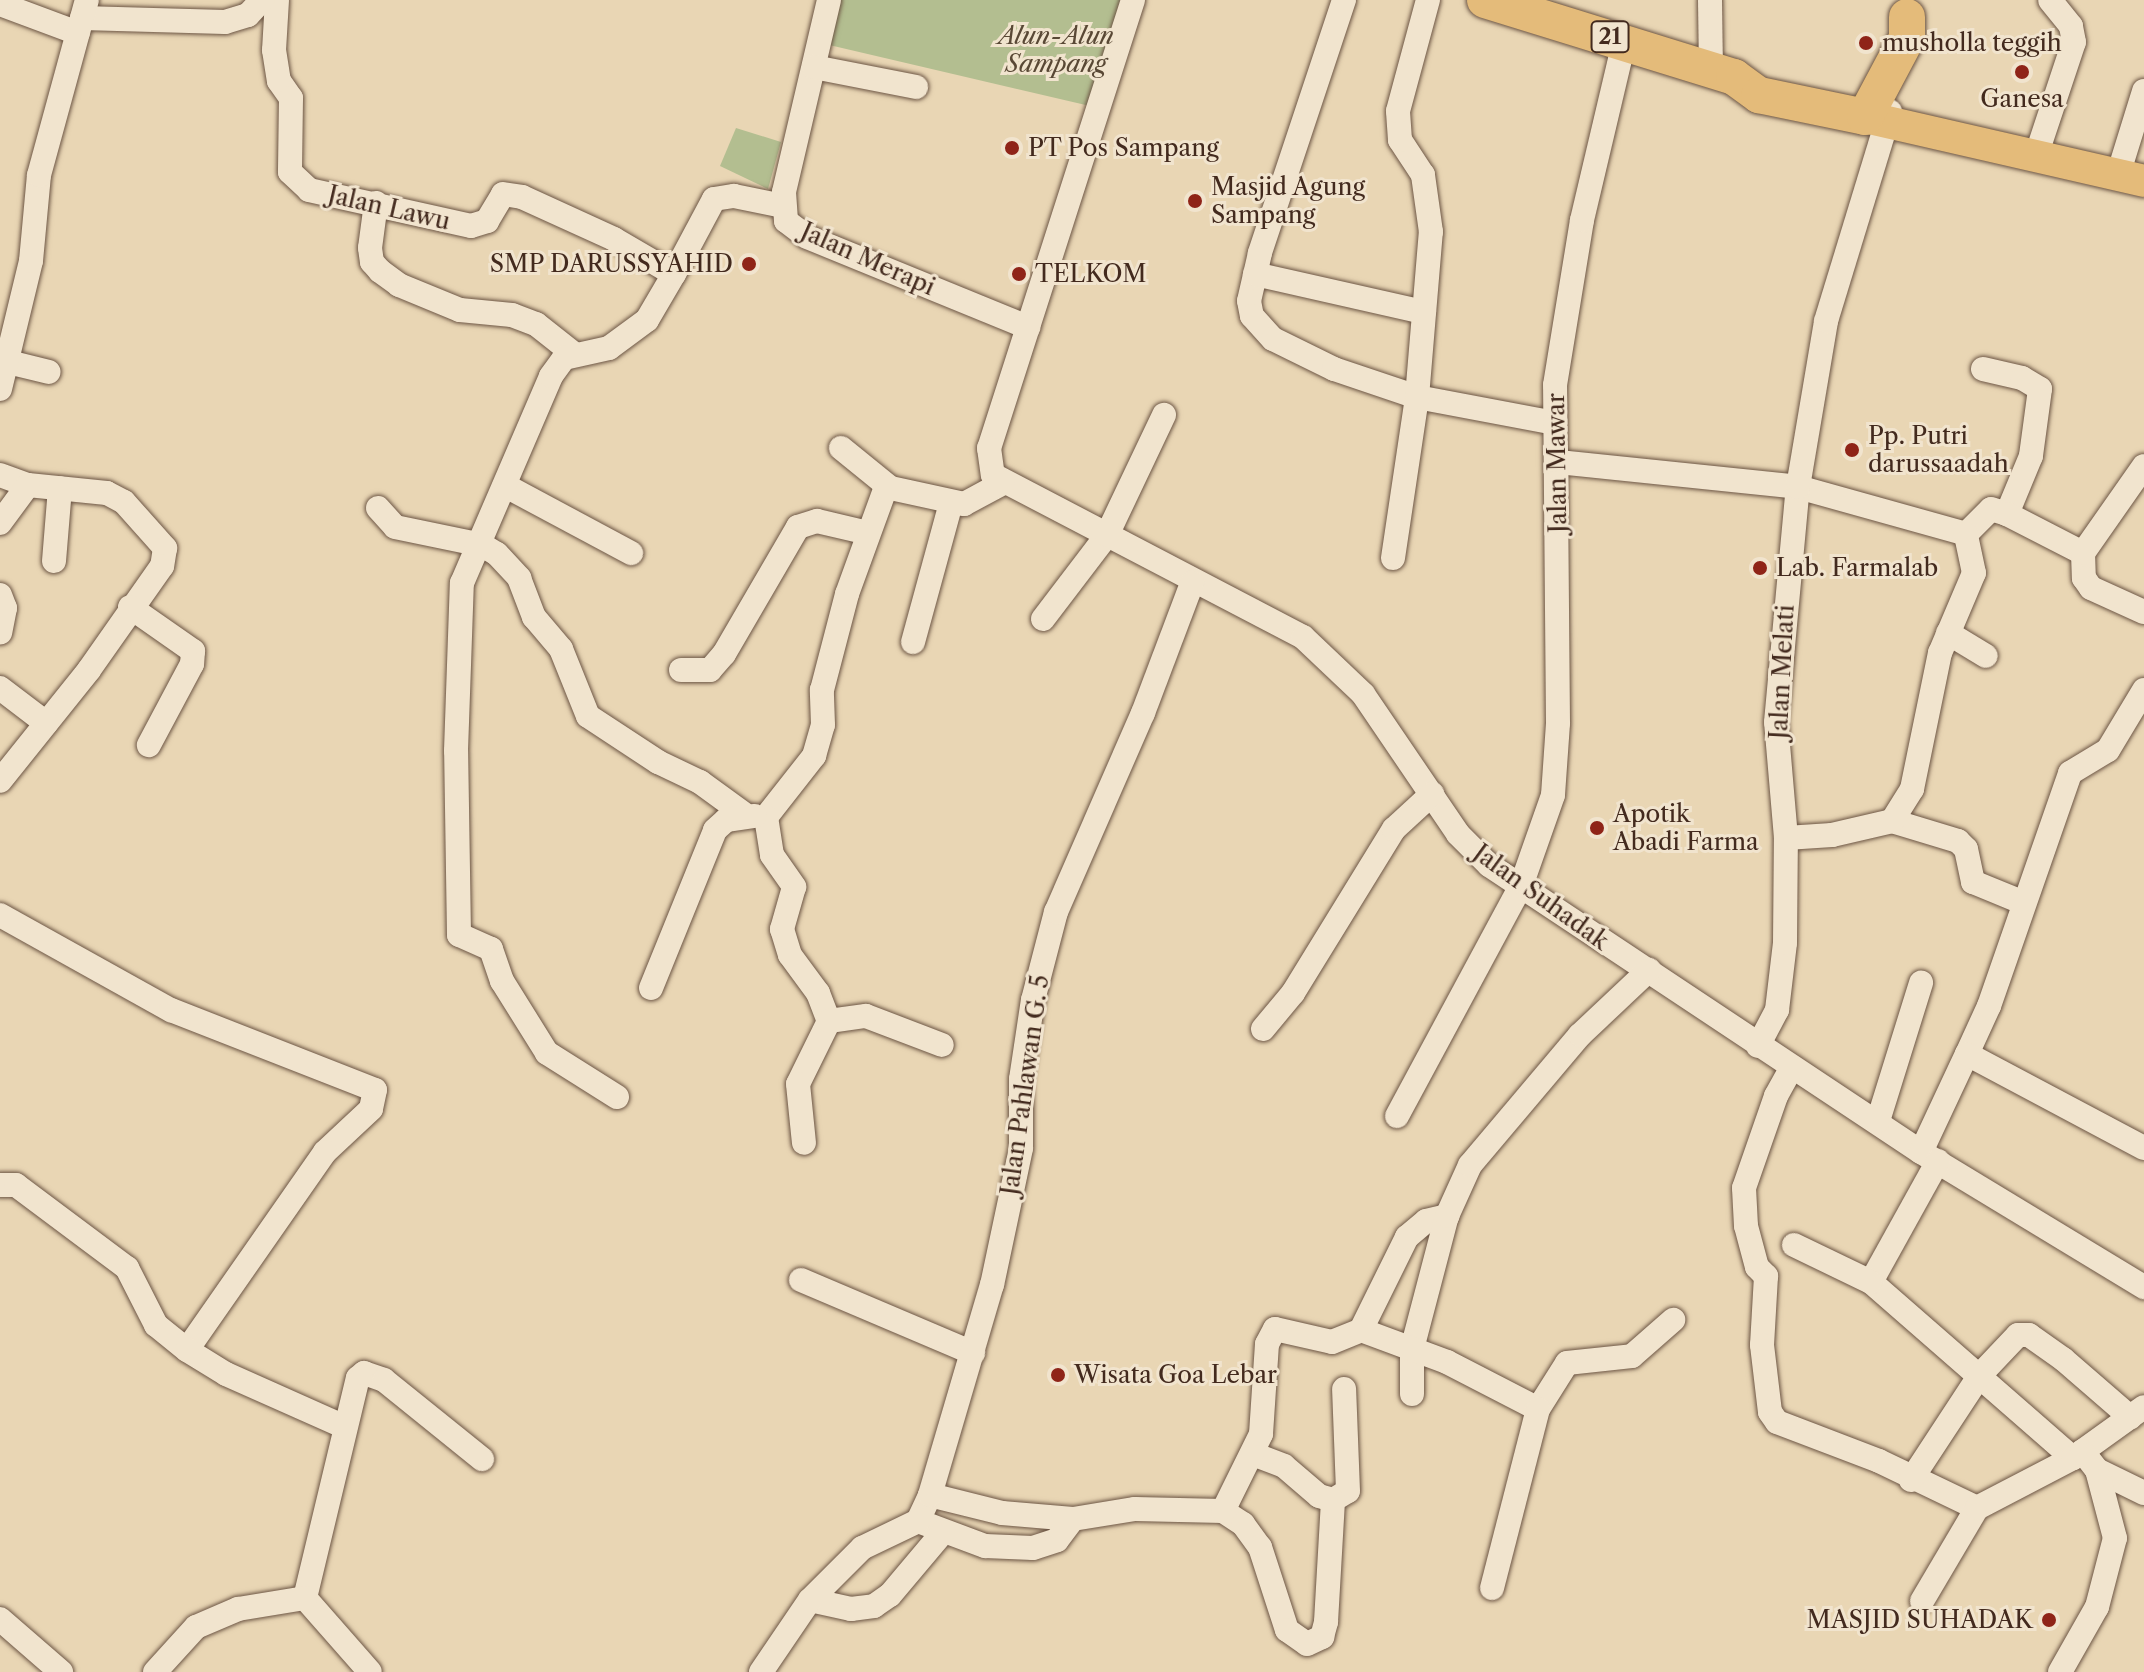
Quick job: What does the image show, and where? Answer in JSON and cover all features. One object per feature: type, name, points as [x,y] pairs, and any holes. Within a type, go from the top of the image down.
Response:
[{"type":"highway","name":"21","points":[[1485,0],[1722,73],[1759,95],[1876,109]]},
{"type":"highway","points":[[1876,109],[1893,29],[1912,8]]},
{"type":"main road","points":[[1876,109],[2036,156],[2131,178]]},
{"type":"street","points":[[0,4],[82,17],[225,22],[248,15],[262,0]]},
{"type":"street","name":"Jalan Lawu","points":[[277,0],[274,50],[279,81],[291,98],[290,172],[309,190],[479,226],[503,194],[522,197],[614,239],[674,274]]},
{"type":"street","name":"Jalan Merapi","points":[[829,0],[783,206],[786,221],[807,237],[1028,327]]},
{"type":"street","points":[[841,448],[888,486],[951,503],[964,504],[1003,483],[987,461],[989,448],[1133,0]]},
{"type":"street","points":[[1344,0],[1255,274],[1249,301],[1252,316],[1273,339],[1334,369],[1417,397],[1554,423]]},
{"type":"street","points":[[1393,558],[1417,397],[1431,232],[1423,175],[1400,140],[1397,123],[1428,0]]},
{"type":"street","points":[[1710,0],[1722,73]]},
{"type":"street","points":[[2036,156],[2074,42],[2071,26],[2050,0]]},
{"type":"street","points":[[0,389],[4,361],[31,261],[39,175],[82,17]]},
{"type":"street","name":"Jalan Mawar","points":[[1397,1116],[1521,886],[1553,795],[1558,760],[1558,462],[1554,423],[1558,351],[1577,249],[1624,42]]},
{"type":"street","points":[[814,67],[916,87]]},
{"type":"street","points":[[2131,178],[2144,91]]},
{"type":"street","name":"Jalan Melati","points":[[1758,1046],[1779,997],[1785,943],[1786,838],[1776,722],[1798,487],[1826,321],[1876,109]]},
{"type":"street","points":[[617,1097],[547,1053],[502,981],[491,949],[466,942],[457,925],[462,583],[482,545],[551,376],[564,358],[609,348],[647,320],[714,199],[734,196],[783,206]]},
{"type":"street","points":[[376,203],[370,248],[372,262],[380,271],[399,285],[460,310],[512,315],[536,324],[574,354]]},
{"type":"street","points":[[1255,274],[1424,312]]},
{"type":"street","points":[[4,361],[49,372]]},
{"type":"street","points":[[1983,369],[2022,378],[2040,389],[2031,456],[2007,514]]},
{"type":"street","points":[[1043,619],[1107,535],[1164,415]]},
{"type":"street","points":[[1558,462],[1798,487],[1966,534]]},
{"type":"street","points":[[2144,466],[2083,553],[2086,583],[2144,612]]},
{"type":"street","points":[[0,475],[28,485],[107,493],[124,502],[165,548],[162,566],[0,781]]},
{"type":"street","name":"Jalan Suhadak","points":[[1003,483],[1107,535],[1192,583],[1303,637],[1330,659],[1363,694],[1474,851],[1758,1046],[1930,1157],[2144,1287]]},
{"type":"street","points":[[0,523],[28,485]]},
{"type":"street","points":[[506,486],[631,553]]},
{"type":"street","points":[[651,988],[715,830],[755,816],[814,756],[823,725],[822,690],[868,533],[888,486]]},
{"type":"street","points":[[54,561],[60,488]]},
{"type":"street","points":[[913,642],[951,503]]},
{"type":"street","points":[[378,508],[395,527],[482,545],[497,554],[519,578],[534,617],[561,649],[588,716],[755,816],[772,855],[794,887],[782,929],[790,955],[818,993],[829,1021],[798,1084],[804,1143]]},
{"type":"street","points":[[1966,534],[1991,509],[2083,553]]},
{"type":"street","points":[[681,670],[710,670],[724,654],[798,527],[817,521],[868,533]]},
{"type":"street","points":[[1892,821],[1912,789],[1948,633],[1974,573],[1966,534]]},
{"type":"street","name":"Jalan Pahlawan G. 5","points":[[924,1508],[973,1353],[1021,1148],[1021,1079],[1033,1000],[1056,912],[1143,713],[1192,583]]},
{"type":"street","points":[[0,595],[5,608],[0,633]]},
{"type":"street","points":[[130,607],[193,651],[192,664],[149,745]]},
{"type":"street","points":[[1948,633],[1986,656]]},
{"type":"street","points":[[0,688],[46,723]]},
{"type":"street","points":[[1871,1282],[1930,1157],[1967,1054],[1989,1006],[2022,902],[2070,773],[2108,750],[2144,690]]},
{"type":"street","points":[[1263,1029],[1293,993],[1394,829],[1432,794]]},
{"type":"street","points":[[1786,838],[1892,821],[1958,841],[1966,849],[1973,882],[2022,902]]},
{"type":"street","points":[[0,915],[171,1010],[375,1090],[371,1109],[325,1152],[187,1350]]},
{"type":"street","points":[[1412,1394],[1412,1349],[1447,1216],[1483,1144],[1580,1035],[1649,970]]},
{"type":"street","points":[[1878,1121],[1921,983]]},
{"type":"street","points":[[829,1021],[866,1016],[942,1045]]},
{"type":"street","points":[[1967,1054],[2144,1148]]},
{"type":"street","points":[[1792,1067],[1776,1096],[1744,1188],[1746,1226],[1757,1267],[1766,1276],[1762,1345],[1770,1412],[1777,1422],[1879,1461],[1911,1480],[1977,1508]]},
{"type":"street","points":[[0,1185],[16,1185],[127,1268],[156,1325],[187,1350],[226,1374],[345,1427]]},
{"type":"street","points":[[1223,1511],[1253,1454],[1266,1415],[1267,1344],[1272,1331],[1290,1330],[1332,1342],[1361,1330],[1407,1237],[1426,1221],[1447,1216]]},
{"type":"street","points":[[1794,1245],[1871,1282],[2084,1459],[2144,1493]]},
{"type":"street","points":[[801,1280],[973,1353]]},
{"type":"street","points":[[1492,1588],[1538,1409],[1567,1363],[1632,1356],[1673,1320]]},
{"type":"street","points":[[1361,1330],[1412,1349],[1538,1409]]},
{"type":"street","points":[[1911,1480],[1980,1375],[2012,1338],[2029,1335],[2137,1412],[2084,1459],[1977,1508],[1922,1601]]},
{"type":"street","points":[[305,1598],[358,1378],[372,1373],[482,1459]]},
{"type":"street","points":[[1253,1454],[1284,1466],[1319,1496],[1333,1500],[1348,1491],[1351,1480],[1344,1389]]},
{"type":"street","points":[[2060,1672],[2097,1607],[2112,1562],[2111,1512],[2084,1459]]},
{"type":"street","points":[[761,1672],[810,1600],[862,1548],[924,1508],[1073,1519],[1135,1509],[1223,1511],[1243,1524],[1260,1547],[1287,1630],[1299,1642],[1315,1644],[1326,1622],[1333,1500]]},
{"type":"street","points":[[924,1508],[943,1532],[985,1546],[1033,1548],[1057,1540],[1073,1519]]},
{"type":"street","points":[[810,1600],[851,1609],[874,1606],[890,1595],[943,1532]]},
{"type":"street","points":[[305,1598],[362,1667]]},
{"type":"street","points":[[155,1672],[196,1627],[238,1609],[305,1598]]},
{"type":"street","points":[[0,1619],[61,1672]]},
{"type":"green space","name":"Alun-Alun Sampang","points":[[836,0],[1120,0],[1090,106],[825,44]]},
{"type":"green space","points":[[736,128],[781,142],[768,189],[720,166]]},
{"type":"place","name":"musholla teggih","points":[[1866,43]]},
{"type":"place","name":"Ganesa","points":[[2022,72]]},
{"type":"place","name":"PT Pos Sampang","points":[[1012,148]]},
{"type":"place","name":"Masjid Agung Sampang","points":[[1195,201]]},
{"type":"place","name":"SMP DARUSSYAHID","points":[[749,264]]},
{"type":"place","name":"TELKOM","points":[[1019,274]]},
{"type":"place","name":"Pp. Putri darussaadah","points":[[1852,450]]},
{"type":"place","name":"Lab. Farmalab","points":[[1760,568]]},
{"type":"place","name":"Apotik Abadi Farma","points":[[1597,828]]},
{"type":"place","name":"Wisata Goa Lebar","points":[[1058,1375]]},
{"type":"place","name":"MASJID SUHADAK","points":[[2049,1620]]}]
